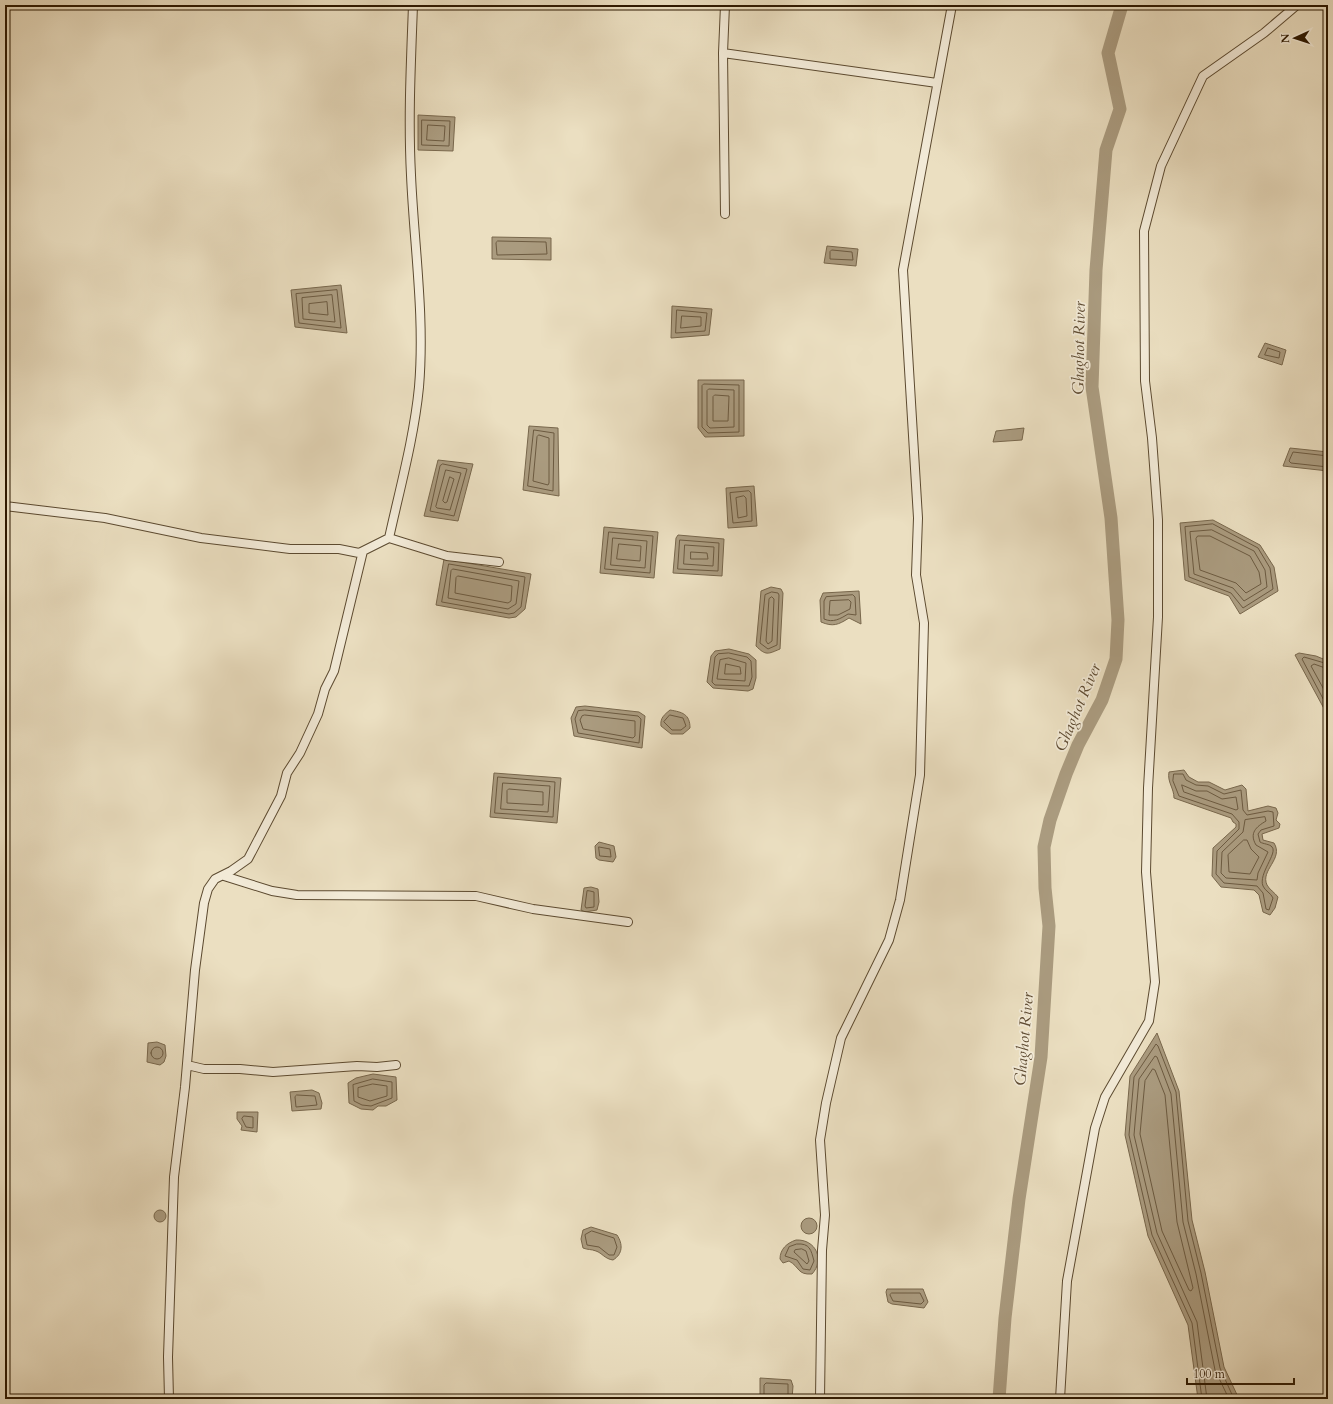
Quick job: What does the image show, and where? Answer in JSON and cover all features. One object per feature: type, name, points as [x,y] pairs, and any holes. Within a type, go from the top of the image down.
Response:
[{"type":"street","points":[[389,538],[412,438],[419,387],[421,342],[411,173],[411,69],[413,5]]},
{"type":"street","points":[[725,5],[723,53],[725,214]]},
{"type":"street","points":[[820,1399],[822,1250],[825,1215],[820,1140],[826,1102],[841,1038],[889,940],[900,900],[920,775],[924,623],[916,575],[918,518],[903,270],[952,5]]},
{"type":"street","points":[[1060,1399],[1067,1281],[1095,1128],[1105,1097],[1149,1021],[1155,982],[1146,872],[1148,788],[1158,617],[1158,520],[1152,438],[1145,381],[1144,231],[1161,166],[1203,76],[1264,33],[1297,5]]},
{"type":"street","points":[[723,53],[937,83]]},
{"type":"street","points":[[5,506],[105,518],[201,538],[290,549],[339,549],[358,553],[389,538],[447,556],[499,562]]},
{"type":"street","points":[[169,1399],[168,1357],[174,1177],[204,903],[208,889],[215,879],[224,876],[248,859],[281,796],[287,773],[300,753],[318,714],[325,689],[334,671],[362,551]]},
{"type":"street","points":[[224,876],[272,891],[297,895],[476,896],[533,909],[628,922]]},
{"type":"street","points":[[187,1065],[204,1069],[240,1069],[273,1072],[357,1066],[377,1067],[396,1065]]},
{"type":"water","points":[[418,115],[455,117],[453,151],[418,150]]},
{"type":"water","points":[[492,237],[551,238],[551,260],[492,259]]},
{"type":"water","points":[[827,246],[858,249],[856,266],[824,263]]},
{"type":"water","points":[[341,285],[347,333],[295,327],[291,290]]},
{"type":"water","points":[[672,306],[712,309],[709,335],[671,338]]},
{"type":"water","points":[[1265,343],[1286,350],[1282,365],[1258,357]]},
{"type":"water","points":[[698,380],[744,380],[744,436],[705,437],[698,428]]},
{"type":"water","points":[[529,426],[558,428],[559,496],[523,490]]},
{"type":"water","points":[[1024,428],[1022,440],[993,442],[996,431]]},
{"type":"water","points":[[1290,448],[1328,452],[1328,471],[1283,466]]},
{"type":"water","points":[[438,460],[473,464],[458,521],[424,516]]},
{"type":"water","points":[[754,486],[757,526],[728,528],[726,488]]},
{"type":"water","points":[[1213,520],[1260,545],[1274,567],[1278,591],[1240,614],[1229,596],[1185,580],[1180,523]]},
{"type":"water","points":[[604,527],[658,532],[654,578],[600,573]]},
{"type":"water","points":[[678,535],[724,539],[722,576],[673,573],[676,538]]},
{"type":"water","points":[[444,559],[531,574],[525,609],[516,617],[509,618],[436,605]]},
{"type":"water","points":[[771,587],[781,589],[783,593],[780,649],[765,653],[756,646],[761,591]]},
{"type":"water","points":[[859,591],[861,624],[849,618],[835,624],[821,622],[820,600],[823,593]]},
{"type":"water","points":[[729,649],[749,654],[756,660],[756,678],[753,689],[748,691],[713,688],[707,682],[711,656],[715,651]]},
{"type":"water","points":[[1299,653],[1316,656],[1328,661],[1328,716],[1295,655]]},
{"type":"water","points":[[585,706],[639,712],[645,716],[642,748],[574,736],[571,718],[576,707]]},
{"type":"water","points":[[670,710],[684,714],[689,720],[690,728],[683,734],[671,734],[661,726],[663,717]]},
{"type":"water","points":[[1184,770],[1189,777],[1198,782],[1209,782],[1225,790],[1242,785],[1246,789],[1248,811],[1268,806],[1276,808],[1278,813],[1276,820],[1280,824],[1279,828],[1262,834],[1263,840],[1274,843],[1276,849],[1276,854],[1267,874],[1266,880],[1267,885],[1278,897],[1275,908],[1270,915],[1263,912],[1259,895],[1254,890],[1221,887],[1212,876],[1213,848],[1236,827],[1236,824],[1231,818],[1174,798],[1169,779],[1169,772]]},
{"type":"water","points":[[494,773],[561,778],[557,823],[490,817]]},
{"type":"water","points":[[599,842],[614,846],[616,857],[613,862],[599,860],[596,858],[595,846]]},
{"type":"water","points":[[591,887],[598,889],[599,902],[597,910],[585,912],[581,910],[584,888]]},
{"type":"water","points":[[1157,1033],[1179,1091],[1192,1220],[1205,1272],[1224,1367],[1239,1399],[1198,1399],[1188,1325],[1148,1236],[1125,1135],[1130,1076]]},
{"type":"water","points":[[157,1042],[165,1045],[166,1056],[164,1062],[160,1065],[147,1062],[148,1043]]},
{"type":"water","points":[[373,1074],[396,1077],[397,1100],[386,1106],[378,1106],[373,1110],[361,1109],[349,1103],[348,1083],[356,1078]]},
{"type":"water","points":[[312,1090],[319,1093],[322,1103],[321,1109],[292,1111],[290,1092]]},
{"type":"water","points":[[237,1112],[258,1112],[257,1132],[241,1130],[242,1126],[237,1119]]},
{"type":"water","points":[[158,1210],[162,1210],[166,1216],[162,1222],[158,1222],[154,1218],[154,1214]]},
{"type":"water","points":[[806,1218],[812,1218],[817,1223],[815,1232],[812,1234],[806,1234],[801,1229],[801,1223]]},
{"type":"water","points":[[591,1227],[617,1235],[621,1249],[616,1258],[613,1260],[596,1251],[583,1248],[581,1239],[583,1230]]},
{"type":"water","points":[[796,1240],[809,1243],[816,1251],[818,1263],[812,1274],[801,1272],[793,1263],[789,1261],[783,1263],[780,1259],[781,1252],[785,1247]]},
{"type":"water","points":[[887,1289],[923,1289],[928,1302],[924,1308],[892,1304],[888,1302],[886,1292]]},
{"type":"water","points":[[760,1378],[791,1380],[793,1386],[792,1399],[760,1399]]},
{"type":"waterway","name":"Ghaghot River","points":[[999,1399],[1005,1318],[1019,1199],[1041,1057],[1049,926],[1045,888],[1044,847],[1050,820],[1066,774],[1078,745],[1102,700],[1116,659],[1118,620],[1111,518],[1092,387],[1096,270],[1106,150],[1120,109],[1108,53],[1122,5]]}]
